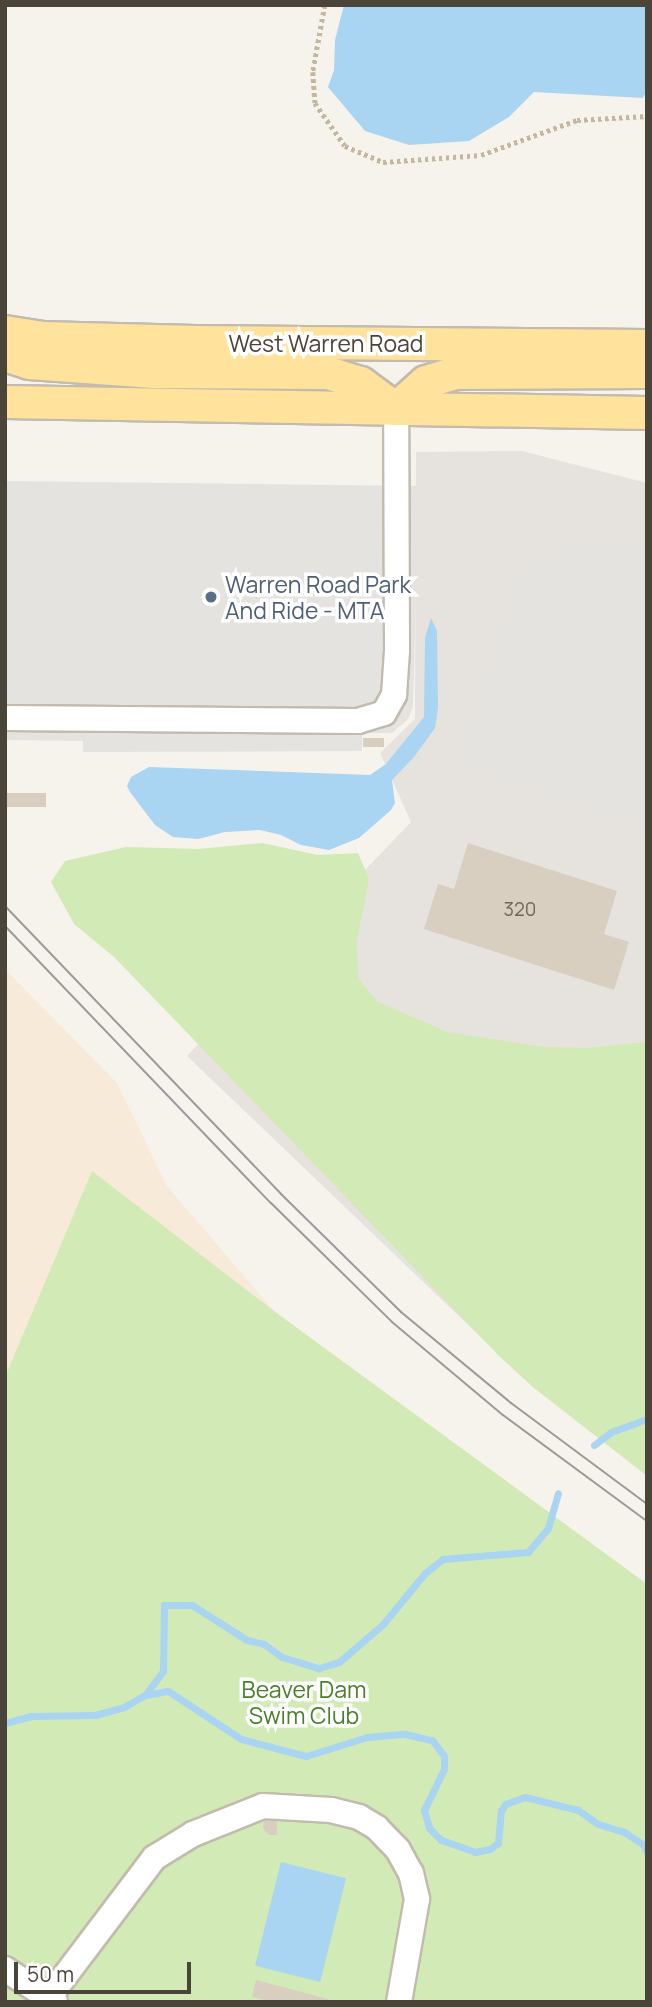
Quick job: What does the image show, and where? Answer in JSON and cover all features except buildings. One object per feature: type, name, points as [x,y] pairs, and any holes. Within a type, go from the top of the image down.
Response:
[{"type":"main road","name":"West Warren Road","points":[[5,332],[42,338],[195,342],[647,346]]},
{"type":"main road","points":[[5,355],[30,363],[154,372],[328,373],[361,383],[397,409]]},
{"type":"main road","points":[[397,409],[426,382],[455,373],[647,372]]},
{"type":"main road","points":[[5,402],[647,413]]},
{"type":"lane","points":[[5,718],[358,721],[384,713],[394,695],[397,651],[397,409]]},
{"type":"lane","points":[[5,1969],[52,2000],[154,1858],[193,1834],[233,1815],[262,1806],[331,1810],[359,1817],[377,1828],[398,1850],[411,1873],[417,1899],[399,2002]]},
{"type":"path","points":[[325,5],[319,24],[313,72],[316,103],[345,146],[383,162],[481,155],[577,120],[647,116]]},
{"type":"shaded area","points":[[522,451],[647,483],[647,1050],[534,1388],[187,1056],[411,822],[380,753],[415,719],[416,452]]},
{"type":"shaded area","name":"Warren Road Park And Ride - MTA","points":[[5,481],[419,486],[413,707],[408,719],[392,733],[362,733],[362,751],[83,752],[83,741],[5,740]]},
{"type":"shaded area","points":[[594,539],[615,540],[647,549],[647,824],[458,762],[520,565],[541,568],[550,556],[569,545]]},
{"type":"shaded area","points":[[5,969],[117,1083],[167,1186],[274,1311],[92,1172],[5,1377]]},
{"type":"green space","points":[[262,843],[318,855],[358,853],[369,879],[356,945],[359,979],[378,1002],[447,1032],[545,1047],[587,1048],[647,1042],[647,1476],[534,1388],[499,1356],[114,957],[74,924],[51,882],[65,861],[126,847],[198,849]]},
{"type":"green space","name":"Beaver Dam Swim Club","points":[[92,1171],[274,1311],[647,1584],[647,2002],[5,2002],[5,1377]]},
{"type":"water","points":[[344,5],[647,5],[647,90],[643,98],[534,92],[509,117],[469,141],[409,145],[365,131],[328,87],[334,70],[335,40]]},
{"type":"water","points":[[431,618],[437,631],[438,708],[435,728],[414,757],[392,780],[395,803],[391,810],[359,838],[329,850],[301,845],[281,835],[260,830],[225,832],[198,839],[173,837],[155,825],[130,792],[127,786],[131,777],[149,767],[370,775],[386,764],[424,717],[425,638]]},
{"type":"water","points":[[281,1862],[346,1878],[320,1982],[255,1966]]},
{"type":"waterway","points":[[594,1445],[611,1432],[647,1419]]},
{"type":"waterway","points":[[145,1695],[163,1671],[164,1605],[192,1605],[247,1640],[264,1644],[282,1657],[319,1668],[339,1662],[383,1624],[425,1573],[443,1559],[528,1552],[548,1528],[558,1493]]},
{"type":"waterway","points":[[5,1723],[32,1716],[95,1715],[124,1707],[145,1695],[168,1691],[241,1739],[306,1756],[367,1737],[405,1734],[432,1740],[444,1756],[444,1769],[424,1810],[429,1828],[441,1840],[475,1852],[490,1849],[498,1843],[501,1811],[505,1804],[525,1797],[578,1810],[598,1824],[624,1832],[644,1845],[647,1853]]},
{"type":"tram line","points":[[5,906],[281,1194],[401,1312],[511,1403],[647,1504]]},
{"type":"tram line","points":[[5,926],[271,1203],[392,1322],[503,1415],[647,1521]]},
{"type":"place","name":"Warren Road Park And Ride - MTA","points":[[211,597]]}]
